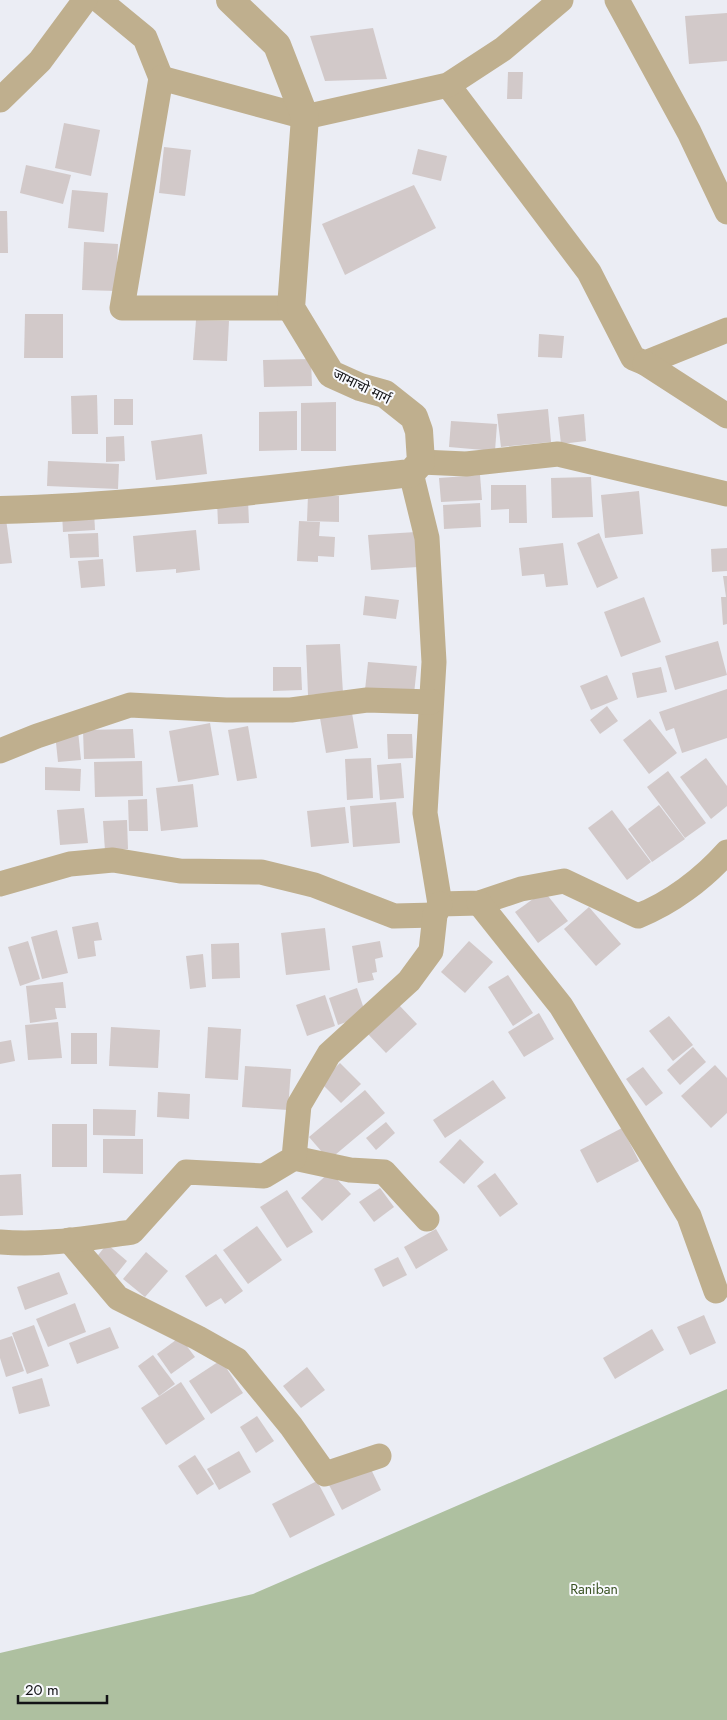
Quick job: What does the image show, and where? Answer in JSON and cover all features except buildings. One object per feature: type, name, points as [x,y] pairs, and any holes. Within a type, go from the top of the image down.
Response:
[{"type":"street","points":[[0,100],[40,61],[84,0]]},
{"type":"street","points":[[99,0],[145,38],[161,78],[122,308],[291,308],[305,117],[277,45],[230,0]]},
{"type":"street","points":[[161,78],[305,117],[448,85],[503,49],[561,0]]},
{"type":"street","points":[[617,0],[689,132],[727,212]]},
{"type":"street","points":[[448,85],[589,272],[633,358],[645,363],[727,416]]},
{"type":"street","name":"जामाचो मार्ग","points":[[291,308],[331,374],[360,387],[385,394],[414,417],[419,431],[416,468]]},
{"type":"street","points":[[645,363],[727,330]]},
{"type":"street","points":[[0,510],[68,508],[210,496],[416,468],[558,454],[727,494]]},
{"type":"street","points":[[294,1158],[299,1105],[329,1054],[410,981],[432,951],[437,910],[424,813],[434,662],[427,538],[416,468]]},
{"type":"street","points":[[0,751],[37,736],[130,704],[226,710],[291,710],[367,700],[432,702]]},
{"type":"street","points":[[0,884],[70,864],[114,860],[180,871],[261,872],[314,885],[394,916],[479,903],[521,889],[564,881],[638,916],[660,907],[714,867],[727,852]]},
{"type":"street","points":[[479,903],[561,1006],[689,1216],[716,1291]]},
{"type":"street","points":[[0,1242],[16,1244],[69,1240],[132,1232],[186,1172],[264,1176],[294,1158],[350,1170],[384,1172],[427,1219]]},
{"type":"street","points":[[69,1240],[118,1298],[237,1360],[291,1426],[325,1474],[379,1456]]},
{"type":"green space","name":"Raniban","points":[[727,1389],[727,1720],[0,1720],[0,1653],[253,1594]]}]
